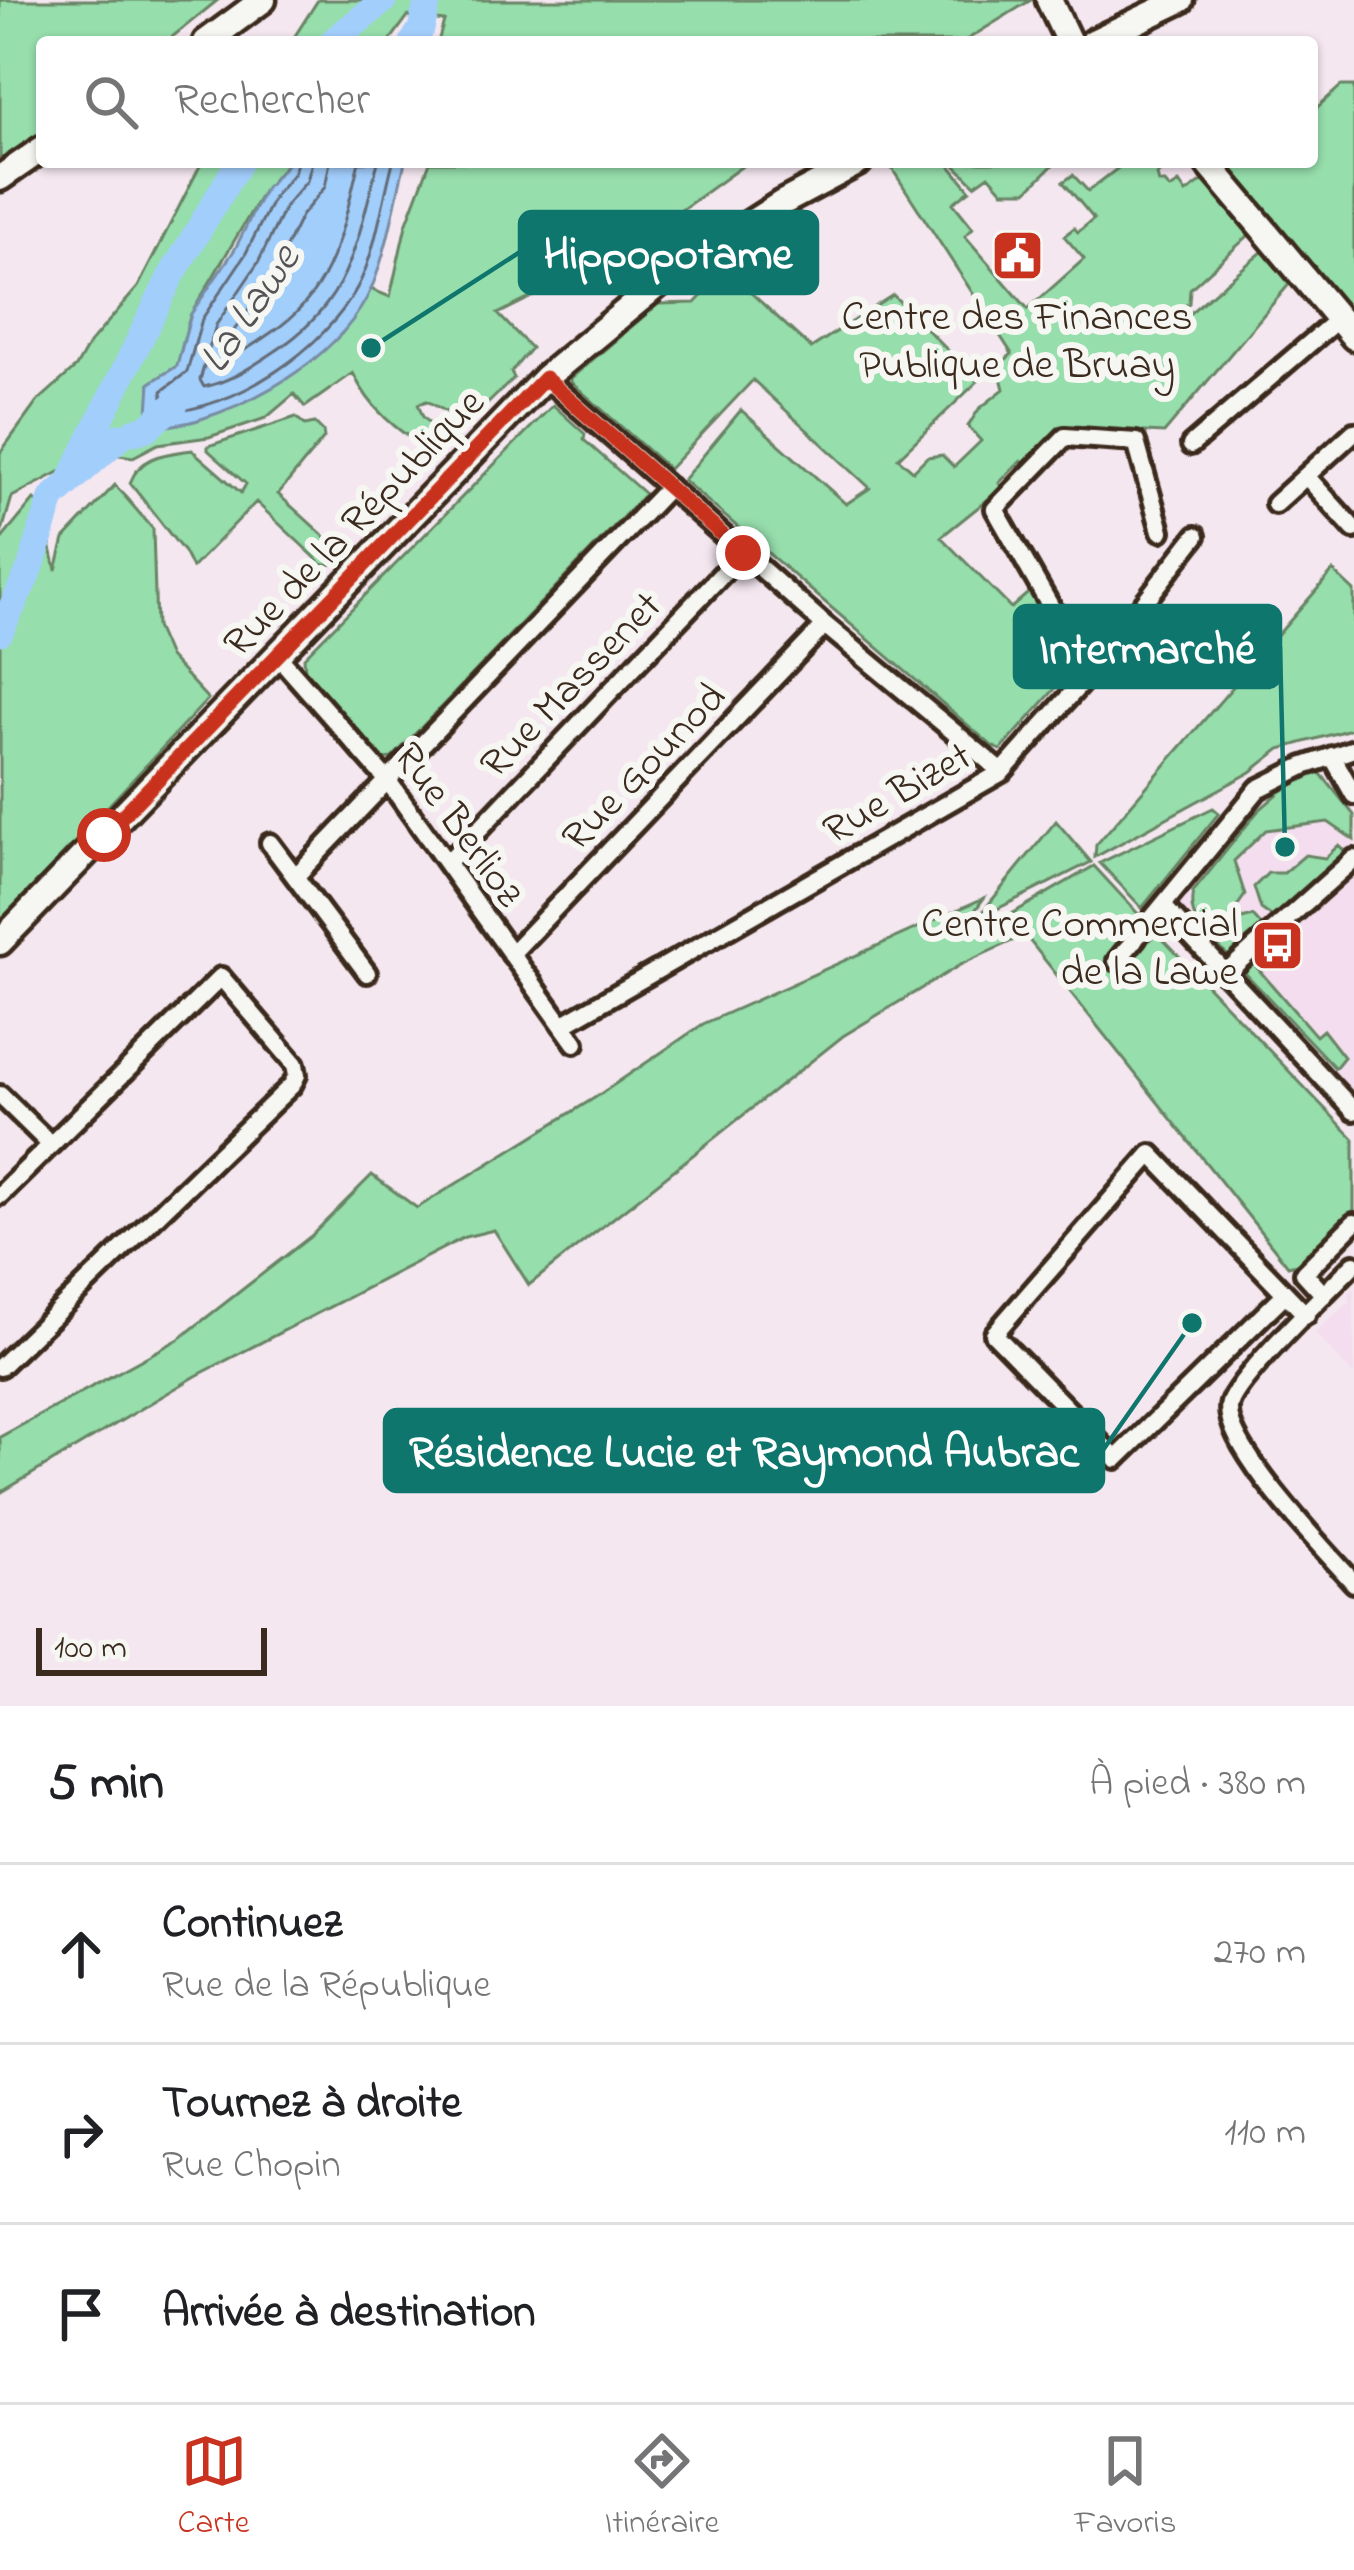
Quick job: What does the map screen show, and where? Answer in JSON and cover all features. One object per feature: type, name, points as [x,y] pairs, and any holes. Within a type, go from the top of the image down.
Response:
[{"type":"main road","points":[[198,36],[239,0]]},
{"type":"main road","points":[[214,36],[263,0]]},
{"type":"main road","points":[[1049,0],[1066,36]]},
{"type":"main road","points":[[1106,36],[1173,4]]},
{"type":"main road","points":[[1157,36],[1173,4]]},
{"type":"main road","points":[[0,178],[36,153]]},
{"type":"main road","name":"Rue de la République","points":[[0,942],[545,378],[668,276],[782,203],[848,168]]},
{"type":"main road","points":[[1212,168],[1346,328]]},
{"type":"street","points":[[1191,445],[1346,328]]},
{"type":"street","points":[[545,378],[825,625],[1002,772]]},
{"type":"street","points":[[1274,504],[1354,432]]},
{"type":"street","points":[[1089,674],[995,509],[1065,437],[1136,442],[1161,531]]},
{"type":"street","points":[[1307,477],[1354,529]]},
{"type":"street","points":[[296,875],[669,487]]},
{"type":"street","name":"Rue Bizet","points":[[562,1025],[1002,772],[1089,674],[1196,536]]},
{"type":"street","name":"Rue Massenet","points":[[447,863],[743,553]]},
{"type":"street","name":"Rue Gounod","points":[[511,954],[825,625]]},
{"type":"street","name":"Rue Berlioz","points":[[277,655],[388,781],[575,1043]]},
{"type":"street","points":[[1117,961],[1258,789],[1275,778],[1354,749]]},
{"type":"street","points":[[1332,756],[1354,795]]},
{"type":"street","points":[[271,843],[367,973]]},
{"type":"street","points":[[1225,974],[1354,859]]},
{"type":"street","points":[[1164,907],[1354,1111]]},
{"type":"street","points":[[0,1195],[221,976],[296,1064],[292,1085],[0,1367]]},
{"type":"street","points":[[0,1096],[50,1144]]},
{"type":"street","points":[[1285,1294],[1116,1459],[994,1334],[1151,1154],[1306,1315]]},
{"type":"street","points":[[1324,1295],[1304,1273],[1354,1223]]},
{"type":"street","points":[[1354,1264],[1232,1397],[1229,1421],[1234,1436],[1289,1510],[1354,1582]]},
{"type":"shaded area","name":"Centre Commercial de la Lawe","points":[[1354,749],[1354,1113],[1163,922],[1164,907],[1258,789]]},
{"type":"shaded area","points":[[1354,1288],[1354,1376],[1314,1332],[1351,1301],[1347,1295]]},
{"type":"green space","points":[[0,0],[218,0],[173,36],[36,36],[36,137],[0,167]]},
{"type":"green space","points":[[318,0],[1031,0],[973,36],[440,36],[444,21],[408,16],[393,36],[295,36]]},
{"type":"green space","points":[[1341,86],[1354,86],[1354,316],[1231,170],[1318,168],[1318,107]]},
{"type":"green space","points":[[199,168],[283,168],[264,190],[190,316],[177,366],[150,383],[148,428],[311,361],[342,333],[371,289],[390,297],[406,225],[428,168],[740,168],[590,268],[498,314],[531,348],[511,372],[514,378],[473,418],[452,415],[427,401],[418,404],[423,417],[444,436],[430,451],[385,418],[353,373],[305,407],[294,394],[266,418],[209,437],[158,444],[133,457],[97,452],[12,497],[0,538],[0,453],[37,402],[76,367],[89,344],[138,287]]},
{"type":"green space","points":[[892,168],[952,168],[970,190],[953,203],[973,228],[965,236],[1028,309],[1084,259],[1064,236],[1094,219],[1063,182],[1073,175],[1088,191],[1118,168],[1165,168],[1157,175],[1159,183],[1170,189],[1179,183],[1186,193],[1207,178],[1249,235],[1190,289],[1189,303],[1173,317],[1177,324],[1263,251],[1291,282],[1164,433],[1064,428],[1029,469],[1021,461],[999,483],[1007,492],[1000,500],[992,496],[941,537],[1011,608],[1034,588],[1075,666],[1001,750],[683,480],[741,410],[846,504],[870,488],[753,380],[669,469],[571,382],[658,304],[695,303],[726,270],[811,348],[893,295],[978,381],[898,458],[913,471],[927,457],[942,455],[954,467],[981,441],[968,426],[979,409],[1004,389],[998,366],[1012,354]]},
{"type":"green space","points":[[958,168],[1050,168],[1027,191],[1003,191],[989,175],[975,185]]},
{"type":"green space","points":[[553,405],[585,434],[584,440],[645,494],[392,758],[383,759],[305,671],[304,657]]},
{"type":"green space","points":[[296,417],[305,425],[315,423],[324,438],[278,494],[346,556],[343,563],[323,565],[256,502],[192,568],[130,483],[134,474],[155,458],[192,450],[241,493],[246,484],[208,446]]},
{"type":"green space","points":[[115,485],[153,529],[156,627],[169,657],[208,699],[0,922],[0,541],[34,500],[58,513],[47,530],[56,570],[64,539]]},
{"type":"green space","points":[[1333,571],[1354,591],[1354,728],[1280,749],[1251,772],[1095,857],[1096,845]]},
{"type":"green space","points":[[1317,769],[1354,815],[1354,840],[1328,822],[1266,830],[1234,861],[1245,895],[1236,908],[1242,919],[1253,916],[1262,926],[1229,957],[1196,920],[1193,892],[1258,811]]},
{"type":"green space","points":[[1213,808],[1219,813],[1142,908],[1100,863]]},
{"type":"green space","points":[[1056,821],[1091,862],[985,915],[984,910]]},
{"type":"green space","points":[[1339,845],[1345,852],[1274,918],[1261,909],[1254,887],[1268,873],[1284,873],[1305,855],[1325,858]]},
{"type":"green space","points":[[1094,866],[1142,918],[1108,961],[1119,969],[1153,929],[1354,1139],[1354,1213],[1305,1262],[1288,1266],[1025,935],[960,965],[843,1036],[529,1285],[494,1230],[465,1237],[196,1376],[0,1493],[0,1437],[179,1339],[311,1236],[372,1175],[417,1208],[703,1024],[984,898],[968,920],[967,929],[974,936]]},
{"type":"green space","points":[[1253,959],[1316,1036],[1323,1030],[1344,1057],[1335,1068],[1245,973]]},
{"type":"water","points":[[284,168],[404,168],[372,287],[343,332],[300,370],[251,399],[201,419],[147,428],[150,383],[177,366],[191,314],[235,249],[264,190]]},
{"type":"waterway","points":[[339,36],[384,0]]},
{"type":"waterway","name":"La Lawe","points":[[417,36],[428,0]]},
{"type":"waterway","points":[[72,477],[170,278],[235,168]]},
{"type":"waterway","name":"La Lawe","points":[[134,432],[147,428],[175,404]]},
{"type":"waterway","name":"La Lawe","points":[[0,632],[30,569],[52,498],[121,436]]},
{"type":"place","name":"Centre des Finances Publique de Bruay","points":[[1017,255]]},
{"type":"place","name":"Hippopotame","points":[[371,348]]},
{"type":"place","name":"Intermarché","points":[[1285,847]]},
{"type":"place","name":"Centre Commercial de la Lawe","points":[[1277,945]]},
{"type":"place","name":"Résidence Lucie et Raymond Aubrac","points":[[1192,1323]]},
{"type":"route","points":[[104,835],[545,378],[743,553]]}]
